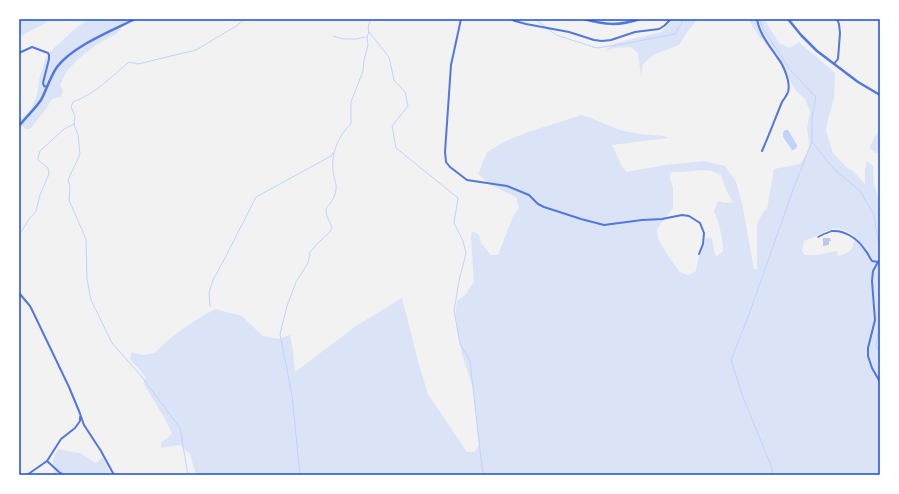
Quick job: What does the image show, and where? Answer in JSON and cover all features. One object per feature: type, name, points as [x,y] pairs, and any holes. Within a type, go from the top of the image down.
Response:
[{"type":"street","points":[[19,126],[39,103],[50,78],[62,60],[77,49],[135,19]]},
{"type":"street","points":[[462,19],[451,65],[445,152],[446,162],[450,167],[468,180],[507,186],[529,195],[538,204],[544,207],[581,219],[604,224],[662,219],[682,215],[690,216],[700,223],[704,233],[703,244],[699,254]]},
{"type":"street","points":[[511,19],[514,22],[573,33],[602,41],[611,40],[635,32],[659,29],[671,19]]},
{"type":"street","points":[[584,19],[610,24],[627,23],[640,19]]},
{"type":"street","points":[[756,19],[761,33],[778,58],[789,84],[788,91],[782,101],[762,151]]},
{"type":"street","points":[[788,19],[810,45],[858,82],[880,95]]},
{"type":"street","points":[[834,64],[838,59],[840,33],[837,19]]},
{"type":"street","points":[[19,53],[32,47],[48,53],[49,59],[43,83],[46,87]]},
{"type":"street","points":[[818,237],[838,230],[852,237],[864,247],[872,261],[879,261]]},
{"type":"street","points":[[879,261],[873,271],[872,281],[875,320],[868,348],[868,356],[872,368],[880,382]]},
{"type":"street","points":[[19,293],[30,306],[69,387],[84,425],[101,451],[114,475]]},
{"type":"street","points":[[27,475],[47,461],[61,439],[75,428],[80,421],[81,415]]},
{"type":"street","points":[[47,461],[64,475]]},
{"type":"shaded area","points":[[19,19],[48,19],[46,23],[19,37]]},
{"type":"shaded area","points":[[90,19],[130,19],[116,34],[96,45],[78,59],[67,71],[60,85],[63,90],[61,97],[52,99],[30,129],[25,129],[19,122],[31,109],[37,95],[39,80],[46,57],[77,27]]},
{"type":"shaded area","points":[[673,19],[698,19],[687,32],[679,45],[653,55],[643,64],[641,76],[638,53],[631,47],[615,48],[605,51],[616,43],[661,32]]},
{"type":"shaded area","points":[[748,19],[764,19],[779,43],[790,48],[799,42],[835,73],[834,99],[826,131],[833,153],[865,184],[865,169],[867,161],[873,166],[874,184],[880,201],[880,475],[196,475],[190,454],[180,445],[161,448],[161,442],[168,438],[172,433],[143,383],[146,377],[130,359],[131,352],[143,355],[155,353],[191,323],[215,309],[242,316],[263,336],[278,339],[290,335],[295,372],[356,326],[402,298],[428,394],[467,452],[474,452],[479,445],[474,392],[462,354],[455,316],[457,301],[466,294],[474,282],[471,238],[472,231],[479,235],[481,243],[491,255],[498,255],[513,216],[519,208],[516,197],[490,185],[478,174],[487,152],[504,142],[525,133],[582,115],[624,131],[664,136],[669,138],[612,145],[626,172],[665,165],[704,161],[725,166],[736,182],[742,203],[754,269],[757,269],[757,224],[763,212],[767,209],[774,169],[800,164],[810,148],[807,128],[810,112],[805,99],[796,91],[775,55],[758,35]],"holes":[[[702,170],[712,171],[721,175],[726,190],[733,202],[725,203],[718,201],[714,211],[718,221],[723,251],[716,257],[712,238],[706,238],[699,255],[696,271],[688,275],[680,272],[670,259],[658,239],[657,229],[673,208],[673,187],[670,178],[671,172]],[[832,228],[844,230],[854,236],[851,250],[838,256],[837,251],[817,255],[805,255],[802,251],[804,241],[832,230]]]},
{"type":"shaded area","points":[[880,131],[880,152],[876,153],[869,148],[877,133]]},
{"type":"shaded area","points":[[58,449],[80,453],[96,463],[103,457],[111,475],[55,475],[53,462]]},
{"type":"water","points":[[785,130],[788,130],[797,145],[794,150],[792,150],[783,137]]},
{"type":"building","points":[[823,238],[830,238],[831,241],[829,241],[829,245],[823,246]]},
{"type":"waterway","points":[[188,475],[180,428],[142,377],[112,343],[91,300],[87,279],[86,239],[69,200],[70,187],[68,180],[80,154],[78,135],[74,124],[75,116],[71,107],[73,102],[96,90],[129,62],[138,64],[196,50],[245,19]]},
{"type":"waterway","points":[[300,475],[292,395],[280,334],[287,306],[296,282],[308,263],[310,252],[332,228],[326,209],[333,200],[336,190],[333,173],[334,152],[342,134],[351,124],[351,102],[363,71],[368,45],[368,27],[371,19]]},
{"type":"waterway","points":[[535,19],[546,27]]},
{"type":"waterway","points":[[548,29],[556,35],[597,48],[675,34],[684,19]]},
{"type":"waterway","points":[[759,19],[764,30],[791,71],[816,97],[812,116],[812,141],[731,360],[743,397],[772,468],[773,475]]},
{"type":"waterway","points":[[369,32],[389,57],[394,80],[405,92],[408,106],[392,126],[396,148],[458,198],[454,223],[463,241],[466,253],[454,311],[460,344],[470,361],[484,475]]},
{"type":"waterway","points":[[333,36],[343,39],[365,37]]},
{"type":"waterway","points":[[19,235],[36,211],[40,195],[49,174],[48,168],[38,160],[40,151],[64,129],[74,124]]},
{"type":"waterway","points":[[812,142],[834,169],[860,191],[874,215],[880,253]]},
{"type":"waterway","points":[[210,306],[209,293],[213,280],[256,197],[331,156],[333,153]]},
{"type":"waterway","points":[[880,321],[876,346],[880,352]]}]
